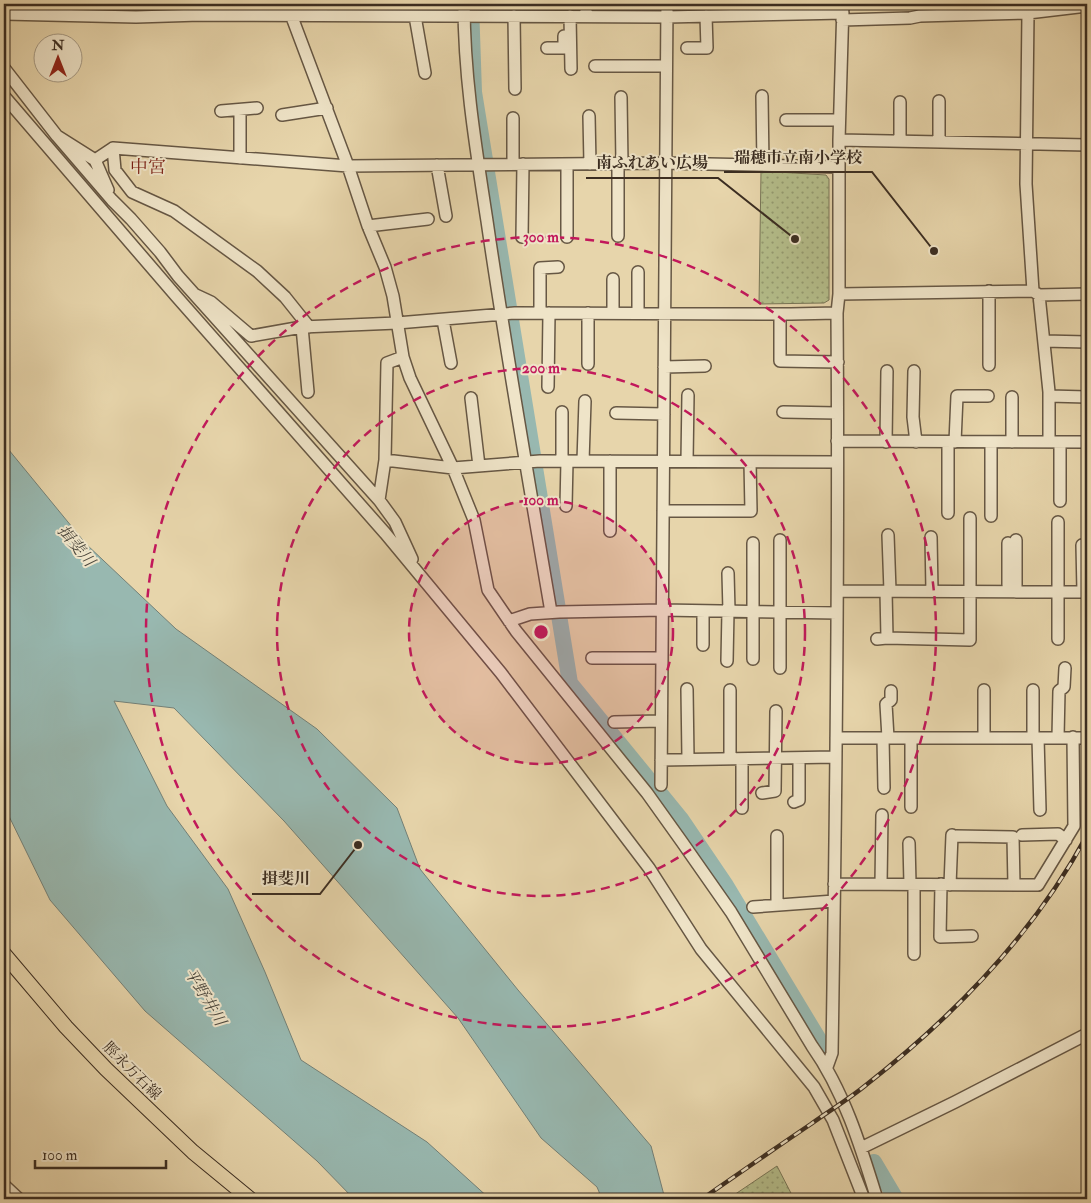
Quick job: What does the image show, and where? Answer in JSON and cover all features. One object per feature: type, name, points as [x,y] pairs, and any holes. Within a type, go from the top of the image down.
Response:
[{"type":"main road","name":"脛永万石線","points":[[4,954],[66,1027],[106,1069],[193,1152],[244,1196]]},
{"type":"street","points":[[136,4],[136,16]]},
{"type":"street","points":[[287,4],[327,108],[368,226],[385,267],[398,323],[403,357],[410,378],[453,468],[474,520],[488,590],[509,621],[647,793],[731,912],[812,1046],[827,1067],[861,1148],[877,1199]]},
{"type":"street","points":[[464,4],[469,93],[478,164],[500,314],[551,612]]},
{"type":"street","points":[[539,4],[539,16]]},
{"type":"street","points":[[586,4],[586,16]]},
{"type":"street","points":[[661,785],[667,4]]},
{"type":"street","points":[[4,14],[667,17],[1014,8],[1028,13],[1087,6]]},
{"type":"street","points":[[827,1067],[832,1053],[838,591],[836,462],[838,413],[839,120],[843,12]]},
{"type":"street","points":[[1028,13],[1026,144],[1029,236],[1044,341],[1060,502]]},
{"type":"street","points":[[415,16],[425,73]]},
{"type":"street","points":[[514,16],[515,89]]},
{"type":"street","points":[[547,48],[564,48],[567,16]]},
{"type":"street","points":[[567,16],[571,69]]},
{"type":"street","points":[[687,48],[707,48],[706,16]]},
{"type":"street","points":[[595,66],[666,66]]},
{"type":"street","points":[[4,68],[112,200],[379,500],[395,522],[418,574]]},
{"type":"street","points":[[4,96],[157,274],[288,421],[501,674],[649,868],[678,916],[701,949],[814,1087],[833,1120],[864,1199]]},
{"type":"street","points":[[762,96],[763,164]]},
{"type":"street","points":[[618,236],[621,97]]},
{"type":"street","points":[[938,101],[939,142]]},
{"type":"street","points":[[900,102],[900,141]]},
{"type":"street","points":[[221,111],[258,108]]},
{"type":"street","points":[[282,115],[327,108]]},
{"type":"street","points":[[240,110],[240,158]]},
{"type":"street","points":[[589,116],[590,164]]},
{"type":"street","points":[[513,118],[518,164],[522,237]]},
{"type":"street","points":[[786,120],[839,120]]},
{"type":"street","points":[[58,136],[95,160],[112,200]]},
{"type":"street","points":[[839,140],[1087,145]]},
{"type":"street","points":[[95,160],[112,148],[348,166],[666,163],[763,164],[840,168]]},
{"type":"street","points":[[112,148],[115,170],[132,192],[174,211],[257,271],[285,298],[306,327],[308,392]]},
{"type":"street","points":[[567,164],[567,237]]},
{"type":"street","points":[[437,165],[446,216]]},
{"type":"street","points":[[368,226],[428,219]]},
{"type":"street","points":[[134,223],[157,274]]},
{"type":"street","points":[[548,386],[540,268],[558,267]]},
{"type":"street","points":[[638,272],[638,313]]},
{"type":"street","points":[[612,279],[613,313]]},
{"type":"street","points":[[839,294],[989,292],[1087,294]]},
{"type":"street","points":[[989,292],[989,365]]},
{"type":"street","points":[[196,296],[211,302],[251,336],[306,327],[443,320],[515,313],[838,313]]},
{"type":"street","points":[[588,313],[588,364]]},
{"type":"street","points":[[780,314],[780,361],[838,362]]},
{"type":"street","points":[[443,320],[451,363]]},
{"type":"street","points":[[1044,341],[1087,342]]},
{"type":"street","points":[[379,500],[384,460],[387,363],[403,357]]},
{"type":"street","points":[[664,366],[705,366]]},
{"type":"street","points":[[886,442],[887,371]]},
{"type":"street","points":[[914,372],[913,417],[916,442]]},
{"type":"street","points":[[687,461],[688,395]]},
{"type":"street","points":[[948,513],[951,442],[957,396],[988,396]]},
{"type":"street","points":[[1050,396],[1087,396]]},
{"type":"street","points":[[1012,397],[1012,442]]},
{"type":"street","points":[[470,398],[479,466]]},
{"type":"street","points":[[583,461],[584,401]]},
{"type":"street","points":[[562,412],[566,506]]},
{"type":"street","points":[[783,412],[838,413]]},
{"type":"street","points":[[616,413],[664,414]]},
{"type":"street","points":[[837,441],[1087,442]]},
{"type":"street","points":[[990,442],[991,516]]},
{"type":"street","points":[[384,460],[453,468],[564,461],[836,462]]},
{"type":"street","points":[[610,461],[610,531]]},
{"type":"street","points":[[663,511],[751,511],[750,462]]},
{"type":"street","points":[[888,534],[888,591],[882,639],[970,640],[970,518]]},
{"type":"street","points":[[1058,522],[1058,639]]},
{"type":"street","points":[[931,537],[932,591]]},
{"type":"street","points":[[780,540],[780,668]]},
{"type":"street","points":[[1012,542],[1012,592]]},
{"type":"street","points":[[752,659],[753,543]]},
{"type":"street","points":[[838,591],[971,590],[1085,592],[1082,545]]},
{"type":"street","points":[[727,661],[728,573]]},
{"type":"street","points":[[509,621],[530,614],[551,612],[662,610],[837,613]]},
{"type":"street","points":[[703,611],[703,645]]},
{"type":"street","points":[[592,658],[661,658]]},
{"type":"street","points":[[1058,737],[1059,691],[1064,687],[1065,668]]},
{"type":"street","points":[[687,688],[688,759]]},
{"type":"street","points":[[730,690],[730,759]]},
{"type":"street","points":[[984,690],[984,738]]},
{"type":"street","points":[[1033,690],[1040,810]]},
{"type":"street","points":[[884,788],[886,704],[891,700],[891,692]]},
{"type":"street","points":[[762,793],[775,791],[780,758],[779,711]]},
{"type":"street","points":[[614,722],[661,721]]},
{"type":"street","points":[[834,884],[1038,885],[1074,826],[1073,737]]},
{"type":"street","points":[[836,738],[1087,738]]},
{"type":"street","points":[[911,807],[912,739]]},
{"type":"street","points":[[661,760],[835,757]]},
{"type":"street","points":[[794,802],[799,800],[799,758]]},
{"type":"street","points":[[742,759],[742,808]]},
{"type":"street","points":[[881,884],[882,815]]},
{"type":"street","points":[[1022,835],[1058,834],[1066,840]]},
{"type":"street","points":[[972,936],[940,936],[945,885],[954,835],[1013,837],[1014,885]]},
{"type":"street","points":[[777,836],[777,905]]},
{"type":"street","points":[[909,843],[914,954]]},
{"type":"street","points":[[753,907],[834,901]]},
{"type":"street","points":[[861,1148],[1087,1034]]},
{"type":"street","points":[[4,1185],[19,1199]]},
{"type":"green space","points":[[761,171],[826,175],[829,179],[829,300],[824,303],[759,304]]},
{"type":"green space","points":[[777,1166],[794,1199],[728,1199]]},
{"type":"water","name":"平野井川","points":[[4,444],[86,544],[176,629],[317,729],[397,808],[420,869],[518,990],[651,1146],[665,1199],[602,1199],[597,1187],[541,1138],[458,1018],[284,821],[174,708],[114,701],[167,806],[228,889],[301,1060],[427,1142],[490,1199],[354,1199],[317,1161],[145,1011],[50,900],[4,806]]},
{"type":"waterway","points":[[471,4],[474,92],[570,683],[681,819],[725,884],[824,1048]]},
{"type":"waterway","points":[[1034,301],[1035,309]]},
{"type":"waterway","points":[[874,1162],[896,1199]]},
{"type":"railway","points":[[702,1199],[853,1095],[899,1059],[961,1002],[990,971],[1042,906],[1066,871],[1087,835]]},
{"type":"place","name":"南ふれあい広場","points":[[795,239]]},
{"type":"place","name":"瑞穂市立南小学校","points":[[934,251]]},
{"type":"place","name":"揖斐川","points":[[358,845]]},
{"type":"district","name":"中宮","points":[[148,167]]}]
